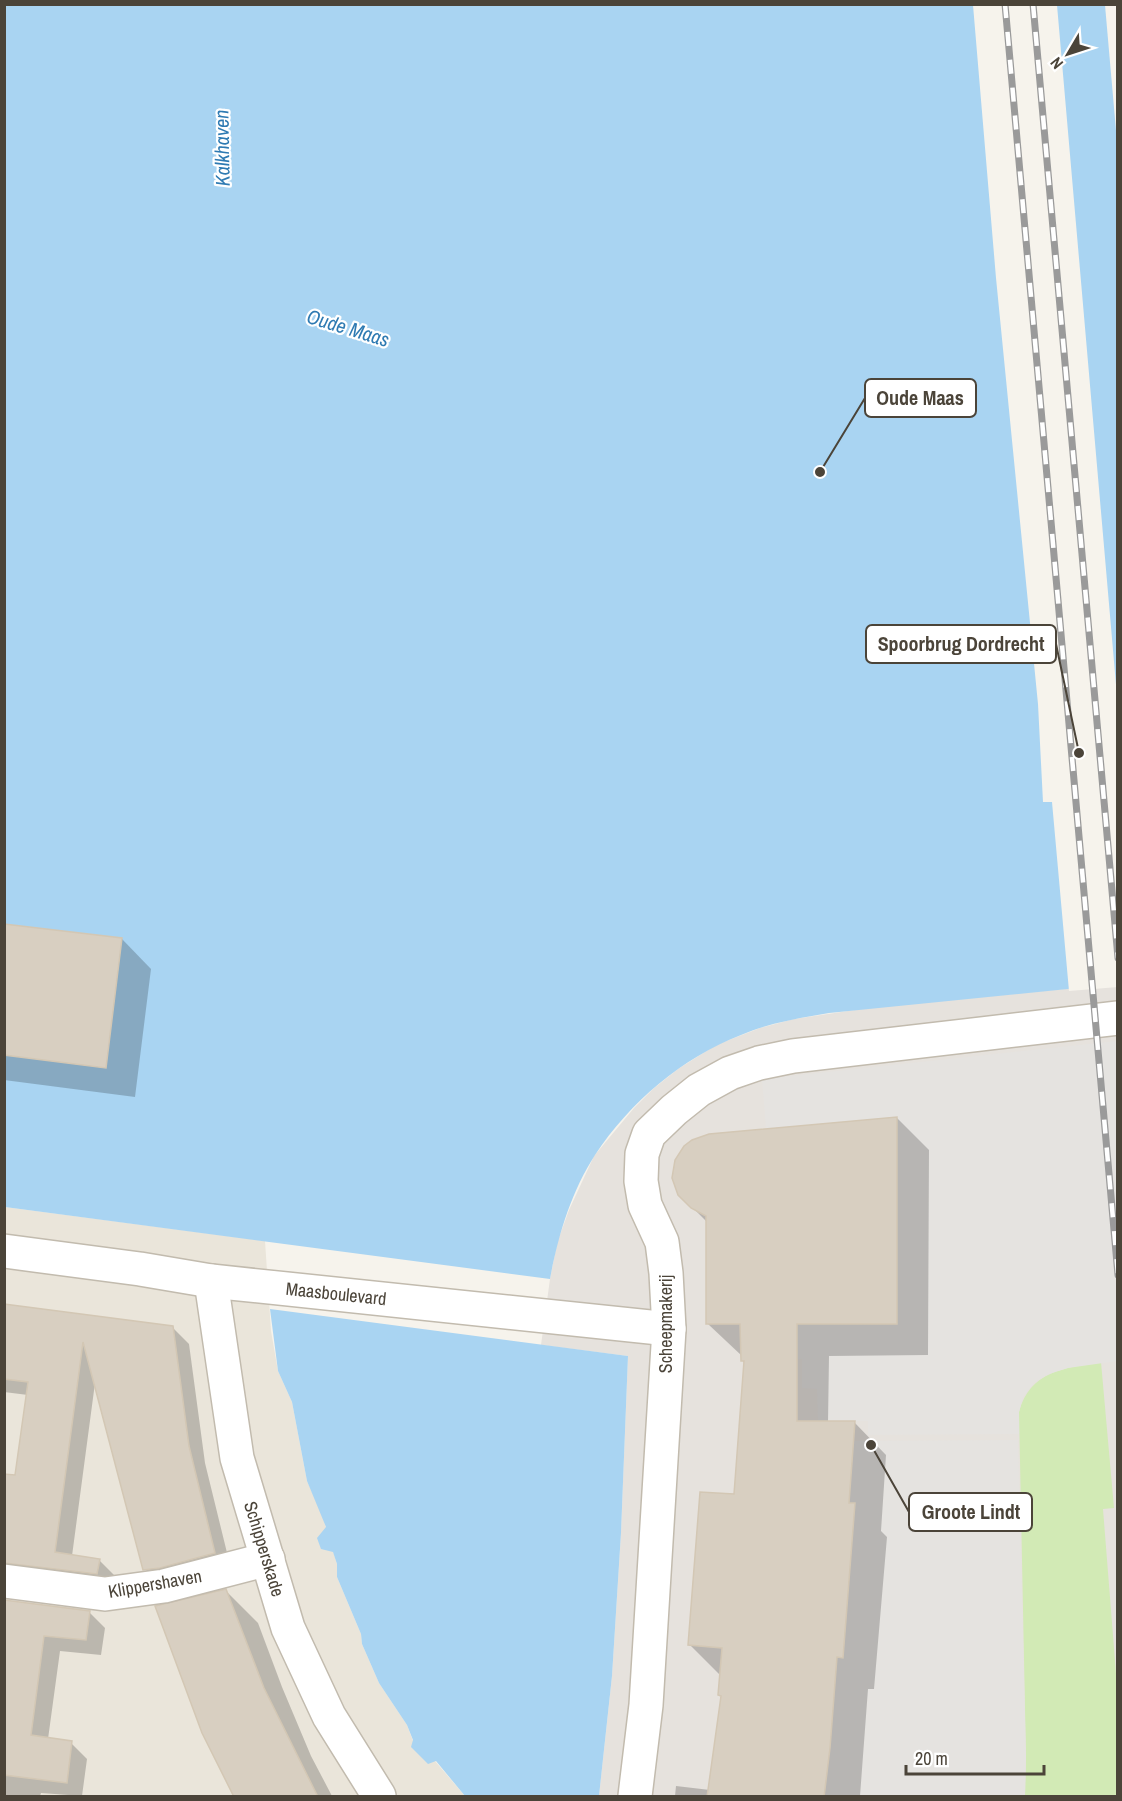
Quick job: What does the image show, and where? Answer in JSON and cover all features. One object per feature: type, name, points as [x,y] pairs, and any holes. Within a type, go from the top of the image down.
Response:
[{"type":"street","name":"Scheepmakerij","points":[[635,1797],[646,1705],[669,1329],[662,1242],[640,1181],[642,1154],[650,1134],[674,1110],[699,1090],[729,1073],[759,1063],[793,1056],[1118,1018]]},
{"type":"street","name":"Maasboulevard","points":[[4,1251],[211,1281],[669,1329]]},
{"type":"street","name":"Schipperskade","points":[[211,1281],[237,1458],[288,1628],[329,1716],[380,1797]]},
{"type":"street","name":"Klippershaven","points":[[4,1581],[105,1594],[164,1586],[268,1559]]},
{"type":"shaded area","points":[[1117,984],[1117,1796],[599,1796],[612,1676],[621,1533],[628,1356],[541,1345],[557,1243],[569,1210],[594,1156],[634,1108],[678,1069],[716,1045],[760,1028],[794,1019],[875,1007]]},
{"type":"shaded area","points":[[1117,1041],[1117,1361],[1068,1368],[1049,1374],[1034,1383],[1023,1397],[1019,1412],[1019,1434],[868,1435],[868,1421],[818,1421],[817,1389],[802,1388],[802,1359],[797,1359],[797,1324],[897,1325],[897,1117],[766,1129],[762,1079]]},
{"type":"shaded area","points":[[5,1207],[265,1241],[271,1331],[278,1371],[292,1402],[307,1481],[322,1514],[337,1564],[337,1577],[379,1683],[407,1725],[413,1741],[435,1761],[465,1796],[5,1796]]},
{"type":"shaded area","points":[[1018,1440],[1025,1796],[824,1796],[837,1657],[843,1657],[855,1503],[849,1503],[853,1441]]},
{"type":"green space","points":[[1101,1362],[1114,1508],[1103,1509],[1117,1686],[1117,1796],[1025,1796],[1019,1412],[1024,1398],[1040,1380],[1062,1370]]},
{"type":"water","name":"Kalkhaven","points":[[5,5],[1117,5],[1117,984],[829,1013],[762,1027],[719,1045],[678,1069],[659,1084],[624,1117],[595,1155],[572,1199],[561,1231],[550,1279],[5,1207]]},
{"type":"water","points":[[270,1309],[628,1356],[621,1533],[612,1676],[599,1796],[465,1796],[436,1761],[428,1764],[411,1747],[413,1740],[407,1725],[379,1683],[362,1644],[361,1634],[337,1577],[337,1564],[333,1552],[321,1549],[317,1538],[326,1527],[307,1481],[292,1402],[278,1371]]},
{"type":"pier","points":[[973,5],[1057,5],[1117,696],[1118,987],[1069,991],[1052,802],[1043,802],[1038,704],[996,278]]},
{"type":"pier","points":[[1105,5],[1117,5],[1117,142]]},
{"type":"building","points":[[4,924],[122,938],[106,1068],[4,1055]]},
{"type":"building","points":[[897,1117],[897,1324],[797,1324],[797,1421],[855,1421],[849,1503],[855,1503],[843,1658],[837,1657],[824,1797],[707,1797],[721,1696],[718,1695],[722,1648],[688,1645],[700,1492],[734,1494],[744,1361],[741,1361],[740,1324],[706,1324],[706,1216],[691,1208],[678,1195],[672,1178],[675,1160],[684,1146],[692,1140],[709,1134]]},
{"type":"building","points":[[4,1304],[173,1326],[189,1446],[215,1553],[160,1568],[143,1570],[83,1342],[55,1552],[100,1559],[97,1574],[4,1563],[4,1474],[15,1475],[28,1382],[4,1379]]},
{"type":"building","points":[[226,1589],[264,1688],[318,1797],[234,1797],[202,1733],[155,1606]]},
{"type":"building","points":[[4,1600],[90,1611],[86,1640],[44,1636],[31,1735],[72,1741],[67,1783],[4,1775]]},
{"type":"railway","points":[[1005,4],[1118,1275]]},
{"type":"railway","points":[[1033,4],[1118,958]]},
{"type":"place","name":"Oude Maas","points":[[820,472]]},
{"type":"place","name":"Spoorbrug Dordrecht","points":[[1079,753]]},
{"type":"place","name":"Groote Lindt","points":[[871,1445]]}]
